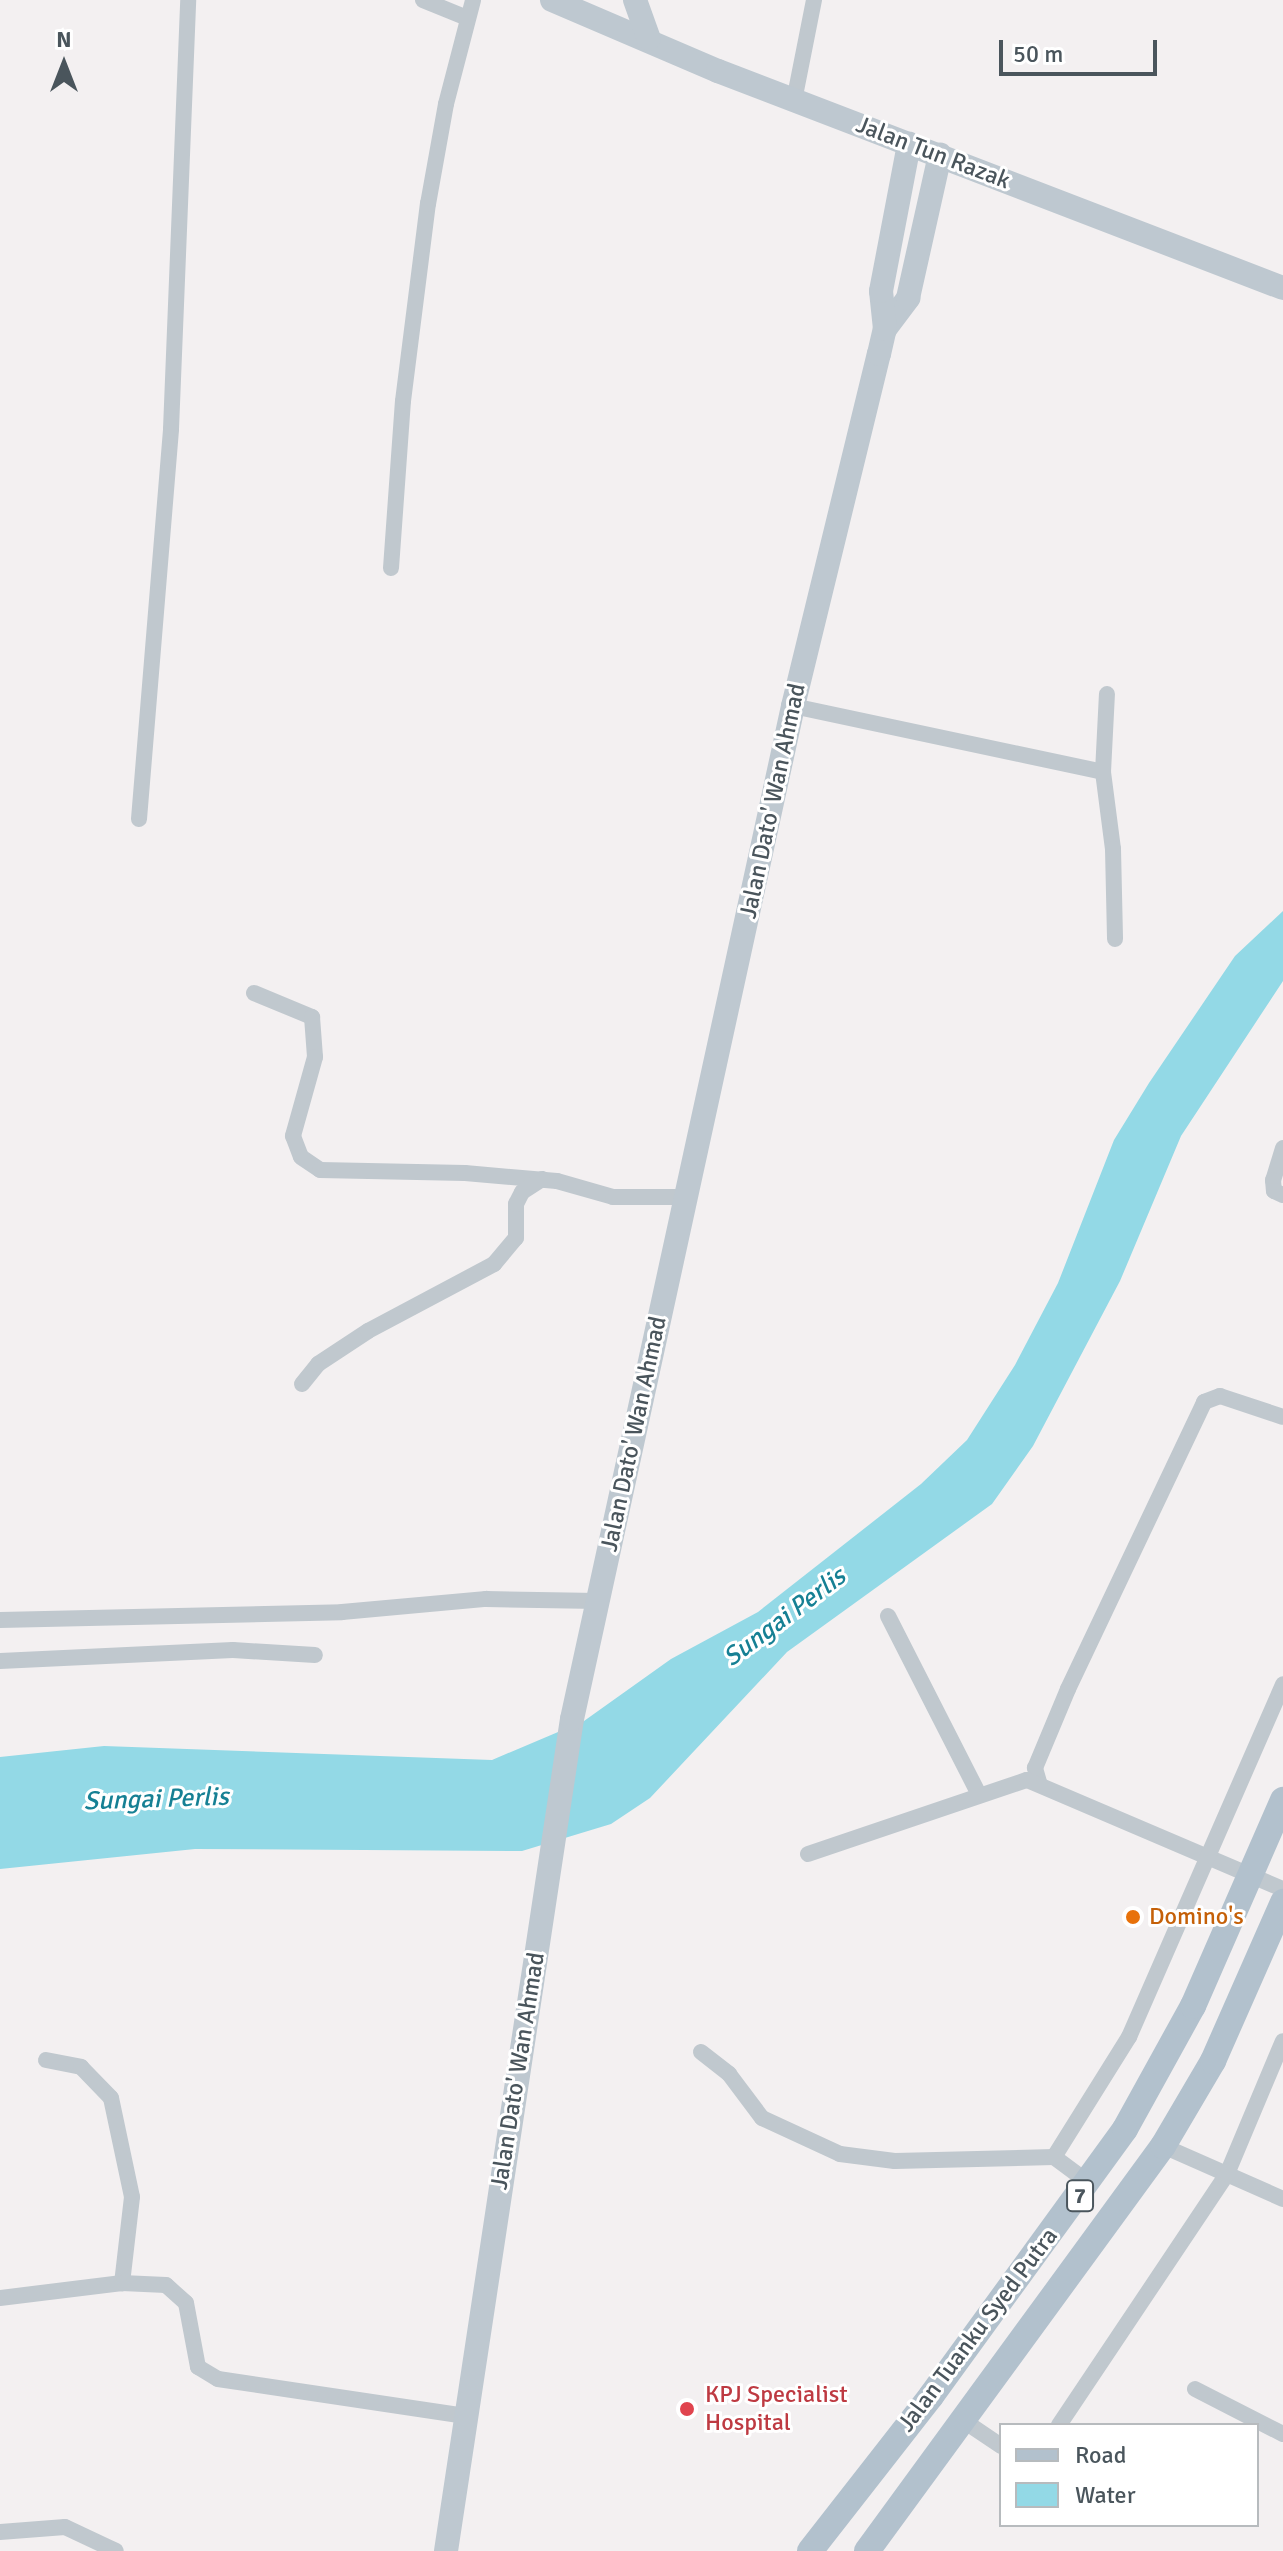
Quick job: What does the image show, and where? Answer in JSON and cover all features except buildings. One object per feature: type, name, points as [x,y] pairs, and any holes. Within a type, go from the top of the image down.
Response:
[{"type":"main road","name":"Jalan Tun Razak","points":[[552,0],[588,6],[649,39],[794,101],[1283,288]]},
{"type":"main road","points":[[635,0],[649,39]]},
{"type":"main road","points":[[885,329],[881,291],[909,144]]},
{"type":"main road","points":[[885,329],[908,298],[940,155]]},
{"type":"main road","name":"Jalan Dato' Wan Ahmad","points":[[446,2551],[572,1719],[793,706],[885,329]]},
{"type":"main road","name":"Jalan Tuanku Syed Putra","points":[[810,2551],[1089,2183],[1186,2019],[1283,1800]]},
{"type":"main road","name":"Jalan Tuanku Syed Putra","points":[[871,2549],[1163,2146],[1213,2061],[1283,1902]]},
{"type":"street","points":[[139,819],[171,429],[188,0]]},
{"type":"street","points":[[423,0],[467,18]]},
{"type":"street","points":[[391,568],[403,401],[428,204],[473,0]]},
{"type":"street","points":[[794,101],[814,0]]},
{"type":"street","points":[[1107,694],[1103,772],[1113,849],[1115,939]]},
{"type":"street","points":[[793,706],[1103,772]]},
{"type":"street","points":[[254,993],[312,1017],[315,1057],[293,1136],[301,1157],[320,1170],[542,1179],[613,1197],[684,1197]]},
{"type":"street","points":[[1283,1148],[1273,1180],[1274,1191],[1283,1195]]},
{"type":"street","points":[[302,1384],[318,1364],[368,1331],[494,1264],[516,1238],[516,1204],[522,1192],[542,1179]]},
{"type":"street","points":[[1039,1782],[1035,1768],[1068,1689],[1204,1402],[1220,1396],[1283,1417]]},
{"type":"street","points":[[0,1620],[328,1613],[486,1599],[598,1601]]},
{"type":"street","points":[[888,1616],[978,1793]]},
{"type":"street","points":[[0,1661],[233,1650],[315,1655]]},
{"type":"street","points":[[1054,2157],[1084,2116],[1129,2037],[1283,1684]]},
{"type":"street","points":[[808,1854],[978,1793],[1039,1782],[1211,1854],[1283,1889]]},
{"type":"street","points":[[1060,2423],[1227,2174],[1283,2041]]},
{"type":"street","points":[[701,2052],[729,2074],[762,2118],[840,2154],[895,2161],[1054,2157],[1089,2183]]},
{"type":"street","points":[[46,2060],[81,2067],[111,2098],[132,2197],[122,2283]]},
{"type":"street","points":[[1163,2146],[1283,2199]]},
{"type":"street","points":[[0,2298],[122,2283],[160,2284],[181,2297],[193,2357],[218,2379],[467,2416]]},
{"type":"street","points":[[1195,2389],[1283,2434]]},
{"type":"street","points":[[964,2421],[999,2445]]},
{"type":"street","points":[[0,2532],[65,2527],[116,2551]]},
{"type":"water","name":"Sungai Perlis","points":[[1283,911],[1283,981],[1181,1136],[1120,1281],[1033,1446],[992,1504],[787,1652],[650,1798],[611,1824],[522,1851],[195,1849],[0,1869],[0,1757],[104,1746],[492,1760],[584,1721],[671,1659],[758,1612],[921,1484],[967,1440],[1015,1365],[1058,1283],[1114,1140],[1235,956]]},
{"type":"place","name":"Domino's","points":[[1133,1917]]},
{"type":"place","name":"KPJ Specialist Hospital","points":[[687,2409]]}]
